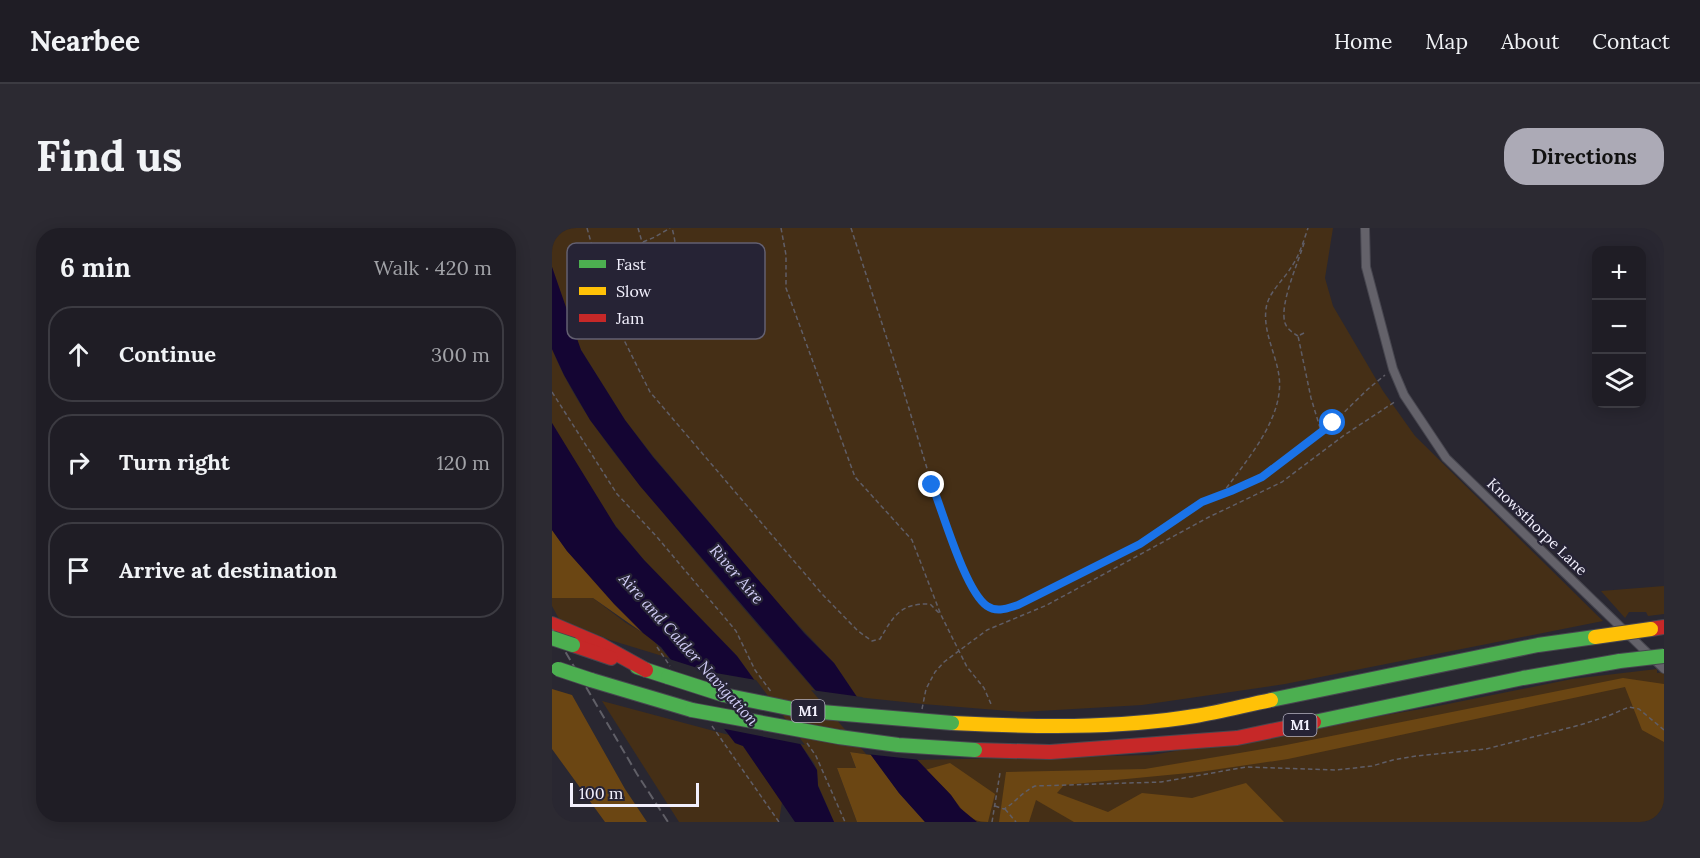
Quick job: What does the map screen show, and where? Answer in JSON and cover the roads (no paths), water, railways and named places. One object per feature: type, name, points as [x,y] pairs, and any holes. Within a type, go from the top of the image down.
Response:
[{"type":"highway","points":[[559,627],[600,644],[646,670]]},
{"type":"highway","name":"M1","points":[[552,638],[646,670],[670,672],[724,694],[798,710],[1024,727],[1101,725],[1194,716],[1538,645],[1658,628]]},
{"type":"highway","name":"M1","points":[[555,667],[692,710],[839,737],[898,745],[1050,752],[1237,738],[1523,678],[1620,661],[1664,656]]},
{"type":"street","name":"Knowsthorpe Lane","points":[[1365,228],[1366,267],[1393,369],[1404,395],[1446,458],[1664,669]]},
{"type":"water","name":"River Aire","points":[[552,267],[567,310],[567,339],[577,339],[581,350],[625,420],[653,457],[804,633],[834,663],[857,697],[951,795],[960,808],[977,822],[925,822],[899,793],[871,755],[640,486],[590,420],[552,349]]},
{"type":"water","name":"Aire and Calder Navigation","points":[[552,423],[616,527],[644,560],[737,656],[801,745],[817,770],[818,786],[834,822],[795,822],[743,746],[735,743],[661,647],[643,633],[614,604],[567,551],[552,530]]},
{"type":"railway","points":[[552,629],[637,774],[668,822]]}]
